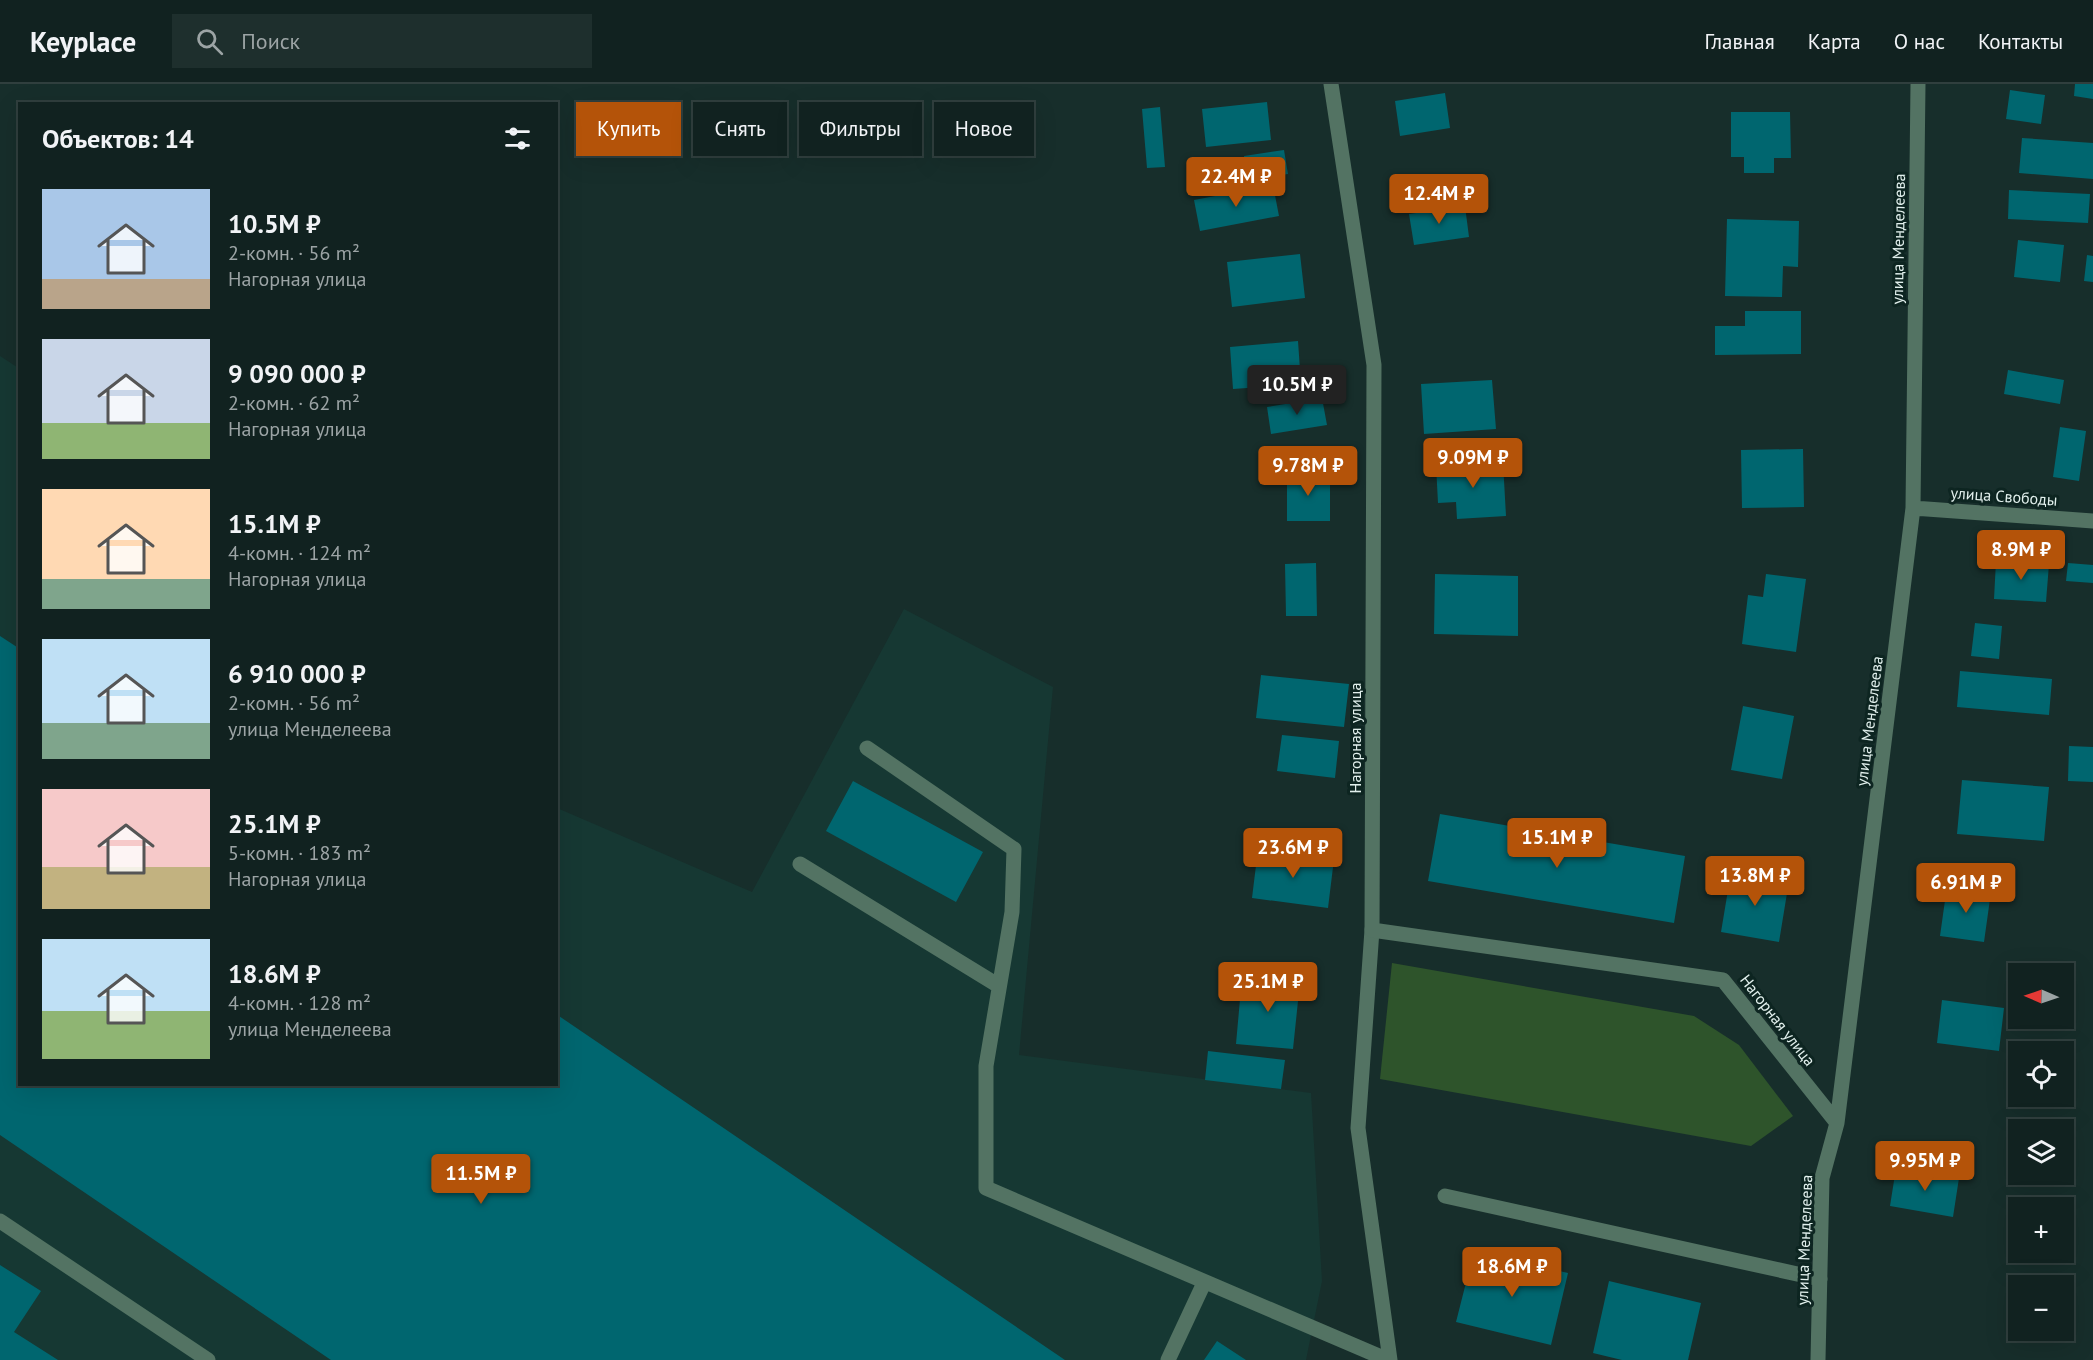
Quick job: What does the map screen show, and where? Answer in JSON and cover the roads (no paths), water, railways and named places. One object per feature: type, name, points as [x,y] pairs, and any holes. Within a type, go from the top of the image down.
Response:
[{"type":"street","name":"Нагорная улица","points":[[1331,84],[1374,365],[1372,930],[1723,980],[1837,1123]]},
{"type":"street","name":"улица Менделеева","points":[[1818,1360],[1822,1178],[1837,1123],[1913,508],[1918,84]]},
{"type":"street","name":"улица Свободы","points":[[1913,508],[2093,521]]},
{"type":"street","points":[[867,748],[1014,849],[1012,912],[986,1066],[986,1188],[1204,1283],[1389,1360]]},
{"type":"street","points":[[800,864],[999,986]]},
{"type":"street","points":[[1372,930],[1358,1128],[1389,1360]]},
{"type":"street","points":[[1445,1196],[1820,1279]]},
{"type":"street","points":[[0,1221],[208,1360]]},
{"type":"street","points":[[1168,1360],[1204,1283]]}]
